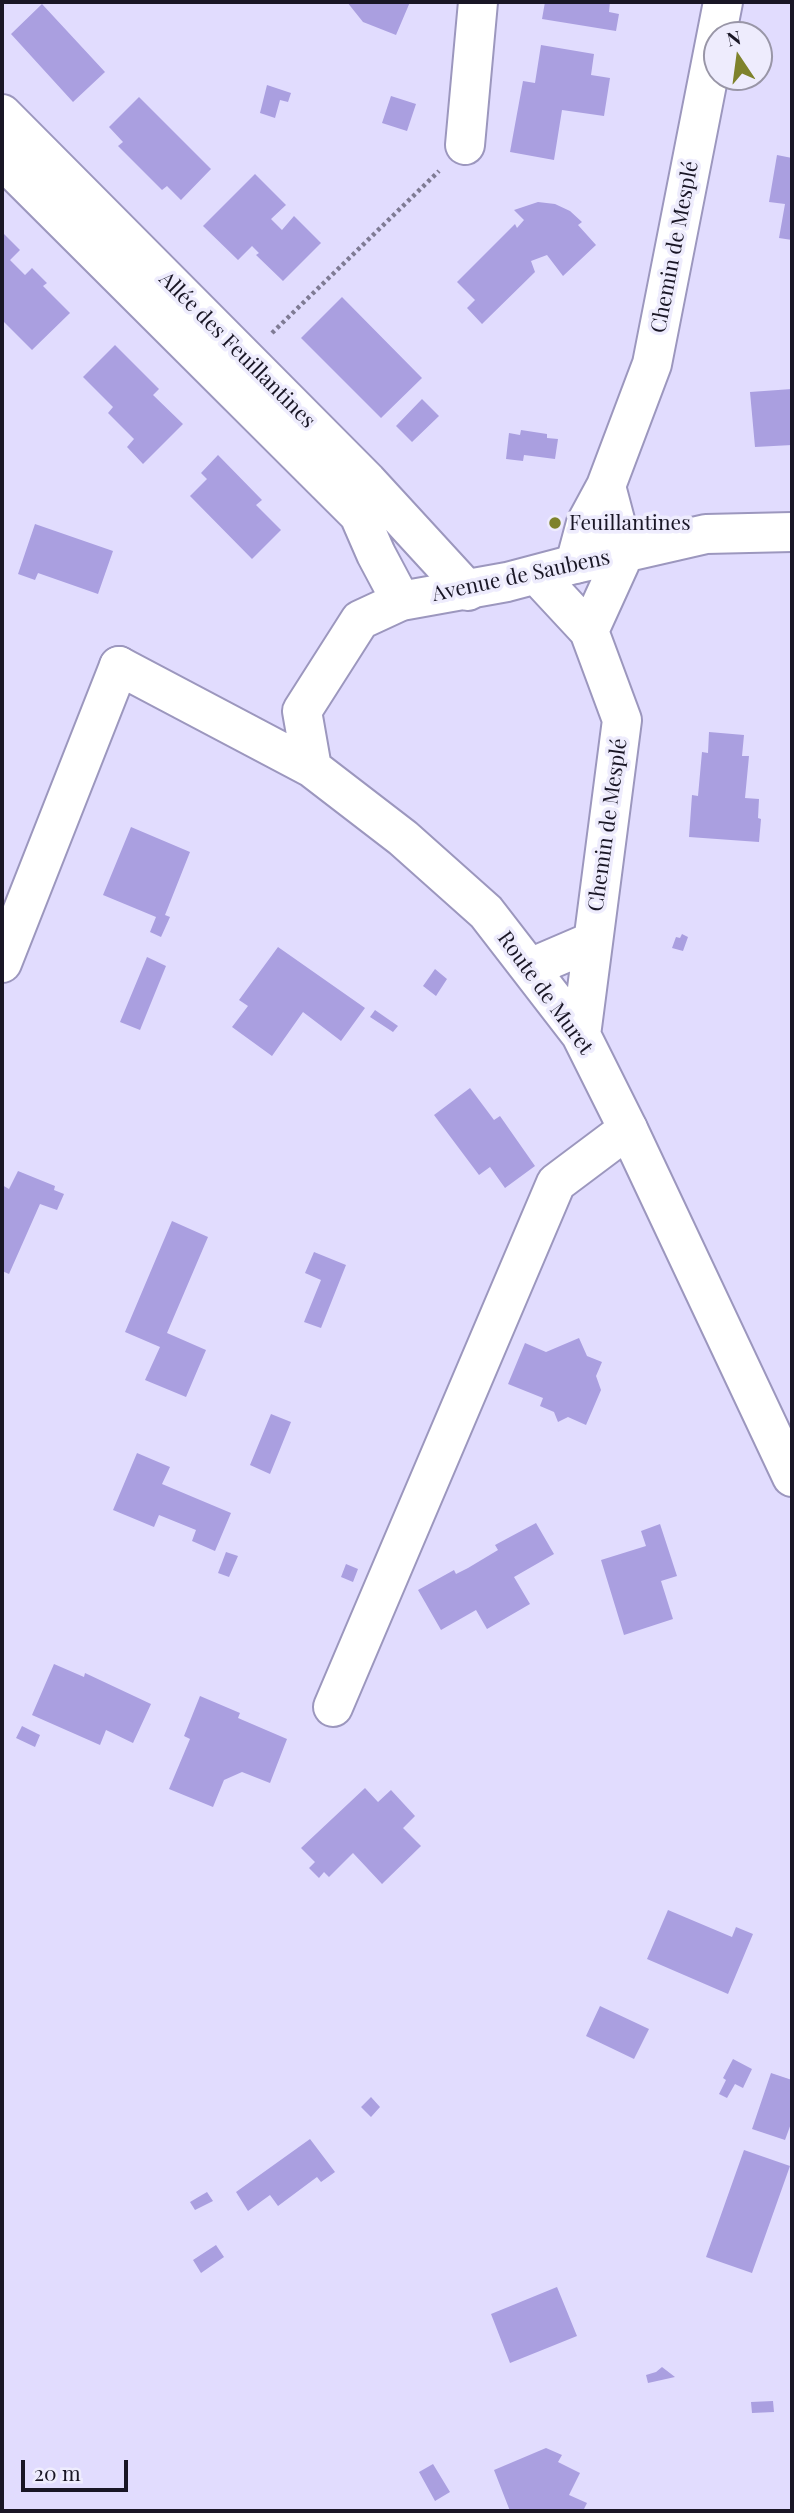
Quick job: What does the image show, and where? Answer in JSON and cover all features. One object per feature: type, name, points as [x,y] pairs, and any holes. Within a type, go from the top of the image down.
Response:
[{"type":"street","points":[[465,145],[478,2]]},
{"type":"street","name":"Chemin de Mesplé","points":[[575,564],[586,523],[606,486],[652,364],[723,2]]},
{"type":"street","name":"Allée des Feuillantines","points":[[2,114],[367,481],[468,591]]},
{"type":"street","name":"Allée des Feuillantines","points":[[2,159],[359,515],[401,601]]},
{"type":"street","points":[[589,631],[624,554],[606,486]]},
{"type":"street","name":"Avenue de Saubens","points":[[360,620],[401,601],[468,591],[706,534],[792,532]]},
{"type":"street","points":[[260,742],[302,711],[360,620],[376,554]]},
{"type":"street","name":"Chemin de Mesplé","points":[[537,575],[589,631],[622,720],[581,1035]]},
{"type":"street","name":"Route de Muret","points":[[2,963],[119,666],[312,768],[403,838],[486,912],[581,1035],[792,1476]]},
{"type":"street","points":[[302,711],[312,768]]},
{"type":"street","name":"Chemin de Mesplé","points":[[530,968],[593,941]]},
{"type":"street","points":[[333,1707],[556,1183],[628,1129]]},
{"type":"path","points":[[246,359],[465,145]]},
{"type":"building","points":[[347,2],[410,2],[396,35],[363,22]]},
{"type":"building","points":[[545,2],[610,2],[609,12],[619,14],[616,31],[542,19]]},
{"type":"building","points":[[42,4],[105,72],[73,102],[11,34]]},
{"type":"building","points":[[541,45],[594,54],[591,75],[610,78],[604,116],[562,110],[554,160],[510,152],[523,81],[535,83]]},
{"type":"building","points":[[267,85],[291,93],[288,102],[280,100],[275,118],[260,113]]},
{"type":"building","points":[[391,96],[416,104],[407,131],[382,123]]},
{"type":"building","points":[[139,97],[211,169],[181,200],[167,186],[162,190],[118,146],[123,142],[109,127]]},
{"type":"building","points":[[777,155],[792,158],[792,240],[779,238],[785,204],[769,202]]},
{"type":"building","points":[[255,174],[286,205],[271,219],[282,230],[294,216],[321,243],[283,281],[256,255],[259,253],[252,246],[238,260],[203,226]]},
{"type":"building","points":[[538,202],[555,204],[570,211],[582,222],[578,225],[596,245],[563,276],[547,255],[531,261],[535,272],[482,324],[467,308],[475,300],[457,282],[515,224],[517,228],[524,220],[514,210]]},
{"type":"building","points":[[3,233],[20,250],[10,260],[25,275],[32,268],[47,283],[43,286],[70,313],[32,350],[2,320]]},
{"type":"building","points":[[342,297],[422,378],[381,418],[301,338]]},
{"type":"building","points":[[115,345],[159,389],[153,395],[183,424],[143,464],[127,447],[134,439],[108,413],[113,407],[83,377]]},
{"type":"building","points":[[792,389],[792,445],[755,447],[750,392]]},
{"type":"building","points":[[422,399],[439,416],[412,442],[396,426]]},
{"type":"building","points":[[521,430],[547,434],[547,438],[558,439],[555,459],[524,455],[523,461],[506,459],[509,433],[520,435]]},
{"type":"building","points":[[218,455],[262,500],[256,505],[281,530],[252,559],[190,496],[207,479],[201,473]]},
{"type":"building","points":[[35,524],[113,551],[98,594],[38,573],[35,580],[18,574]]},
{"type":"building","points":[[709,732],[744,735],[742,756],[749,756],[745,798],[759,799],[759,842],[689,837],[692,795],[698,796],[702,752],[708,753]]},
{"type":"building","points":[[131,827],[190,852],[165,915],[170,917],[161,937],[150,932],[156,917],[103,895]]},
{"type":"building","points":[[682,934],[688,937],[683,951],[672,948],[676,937],[680,938]]},
{"type":"building","points":[[278,947],[365,1008],[341,1041],[303,1012],[272,1056],[232,1027],[248,1006],[239,1000]]},
{"type":"building","points":[[147,957],[166,966],[140,1030],[120,1022]]},
{"type":"building","points":[[435,969],[447,979],[436,996],[423,986]]},
{"type":"building","points":[[375,1010],[398,1026],[393,1032],[370,1017]]},
{"type":"building","points":[[470,1088],[494,1120],[500,1116],[535,1166],[505,1188],[490,1167],[479,1175],[434,1115]]},
{"type":"building","points":[[18,1171],[55,1186],[54,1190],[64,1194],[57,1210],[40,1204],[9,1274],[2,1271],[2,1185],[9,1189]]},
{"type":"building","points":[[172,1221],[208,1237],[167,1333],[206,1350],[186,1397],[145,1380],[160,1347],[125,1332]]},
{"type":"building","points":[[314,1252],[346,1265],[321,1328],[304,1322],[321,1280],[305,1273]]},
{"type":"building","points":[[579,1338],[587,1356],[602,1362],[596,1376],[601,1390],[586,1425],[568,1417],[558,1422],[554,1412],[540,1406],[543,1398],[508,1384],[525,1343],[546,1352]]},
{"type":"building","points":[[271,1414],[291,1422],[270,1474],[250,1465]]},
{"type":"building","points":[[137,1453],[170,1467],[162,1484],[231,1513],[215,1551],[192,1541],[196,1530],[159,1515],[154,1527],[113,1510]]},
{"type":"building","points":[[536,1523],[554,1554],[514,1577],[530,1604],[487,1629],[476,1610],[441,1630],[418,1590],[454,1570],[456,1574],[468,1568],[498,1550],[495,1545]]},
{"type":"building","points":[[660,1524],[677,1576],[661,1581],[673,1619],[624,1635],[601,1560],[646,1546],[641,1531]]},
{"type":"building","points":[[226,1552],[238,1556],[229,1577],[218,1573]]},
{"type":"building","points":[[346,1564],[358,1569],[353,1582],[341,1577]]},
{"type":"building","points":[[54,1664],[84,1677],[85,1673],[151,1704],[133,1743],[106,1730],[100,1745],[32,1715]]},
{"type":"building","points":[[200,1696],[240,1713],[238,1718],[287,1739],[270,1783],[242,1772],[224,1780],[213,1807],[169,1789],[190,1739],[184,1736]]},
{"type":"building","points":[[22,1726],[40,1735],[35,1747],[16,1738]]},
{"type":"building","points":[[365,1788],[378,1802],[391,1790],[415,1816],[403,1828],[421,1846],[382,1884],[353,1853],[329,1877],[324,1872],[319,1878],[309,1868],[315,1862],[301,1848]]},
{"type":"building","points":[[668,1910],[732,1937],[736,1927],[753,1934],[728,1994],[647,1959]]},
{"type":"building","points":[[600,2006],[649,2029],[634,2059],[586,2036]]},
{"type":"building","points":[[733,2059],[752,2069],[743,2088],[735,2084],[727,2098],[719,2094],[726,2080],[723,2078]]},
{"type":"building","points":[[771,2073],[792,2080],[792,2121],[785,2140],[752,2129]]},
{"type":"building","points":[[371,2097],[380,2107],[371,2117],[361,2107]]},
{"type":"building","points":[[310,2139],[335,2172],[321,2182],[317,2177],[278,2206],[270,2195],[248,2211],[236,2192]]},
{"type":"building","points":[[744,2150],[790,2166],[752,2273],[706,2257]]},
{"type":"building","points":[[207,2192],[213,2201],[195,2210],[190,2202]]},
{"type":"building","points":[[216,2245],[224,2257],[201,2273],[193,2260]]},
{"type":"building","points":[[557,2287],[577,2336],[510,2363],[491,2314]]},
{"type":"building","points":[[662,2367],[675,2377],[648,2383],[646,2375]]},
{"type":"building","points":[[773,2401],[774,2412],[752,2413],[751,2402]]},
{"type":"building","points":[[546,2448],[562,2455],[558,2462],[580,2473],[569,2495],[587,2503],[583,2511],[510,2511],[494,2470]]},
{"type":"building","points":[[433,2464],[450,2492],[435,2501],[419,2472]]},
{"type":"place","name":"Feuillantines","points":[[555,523]]}]
